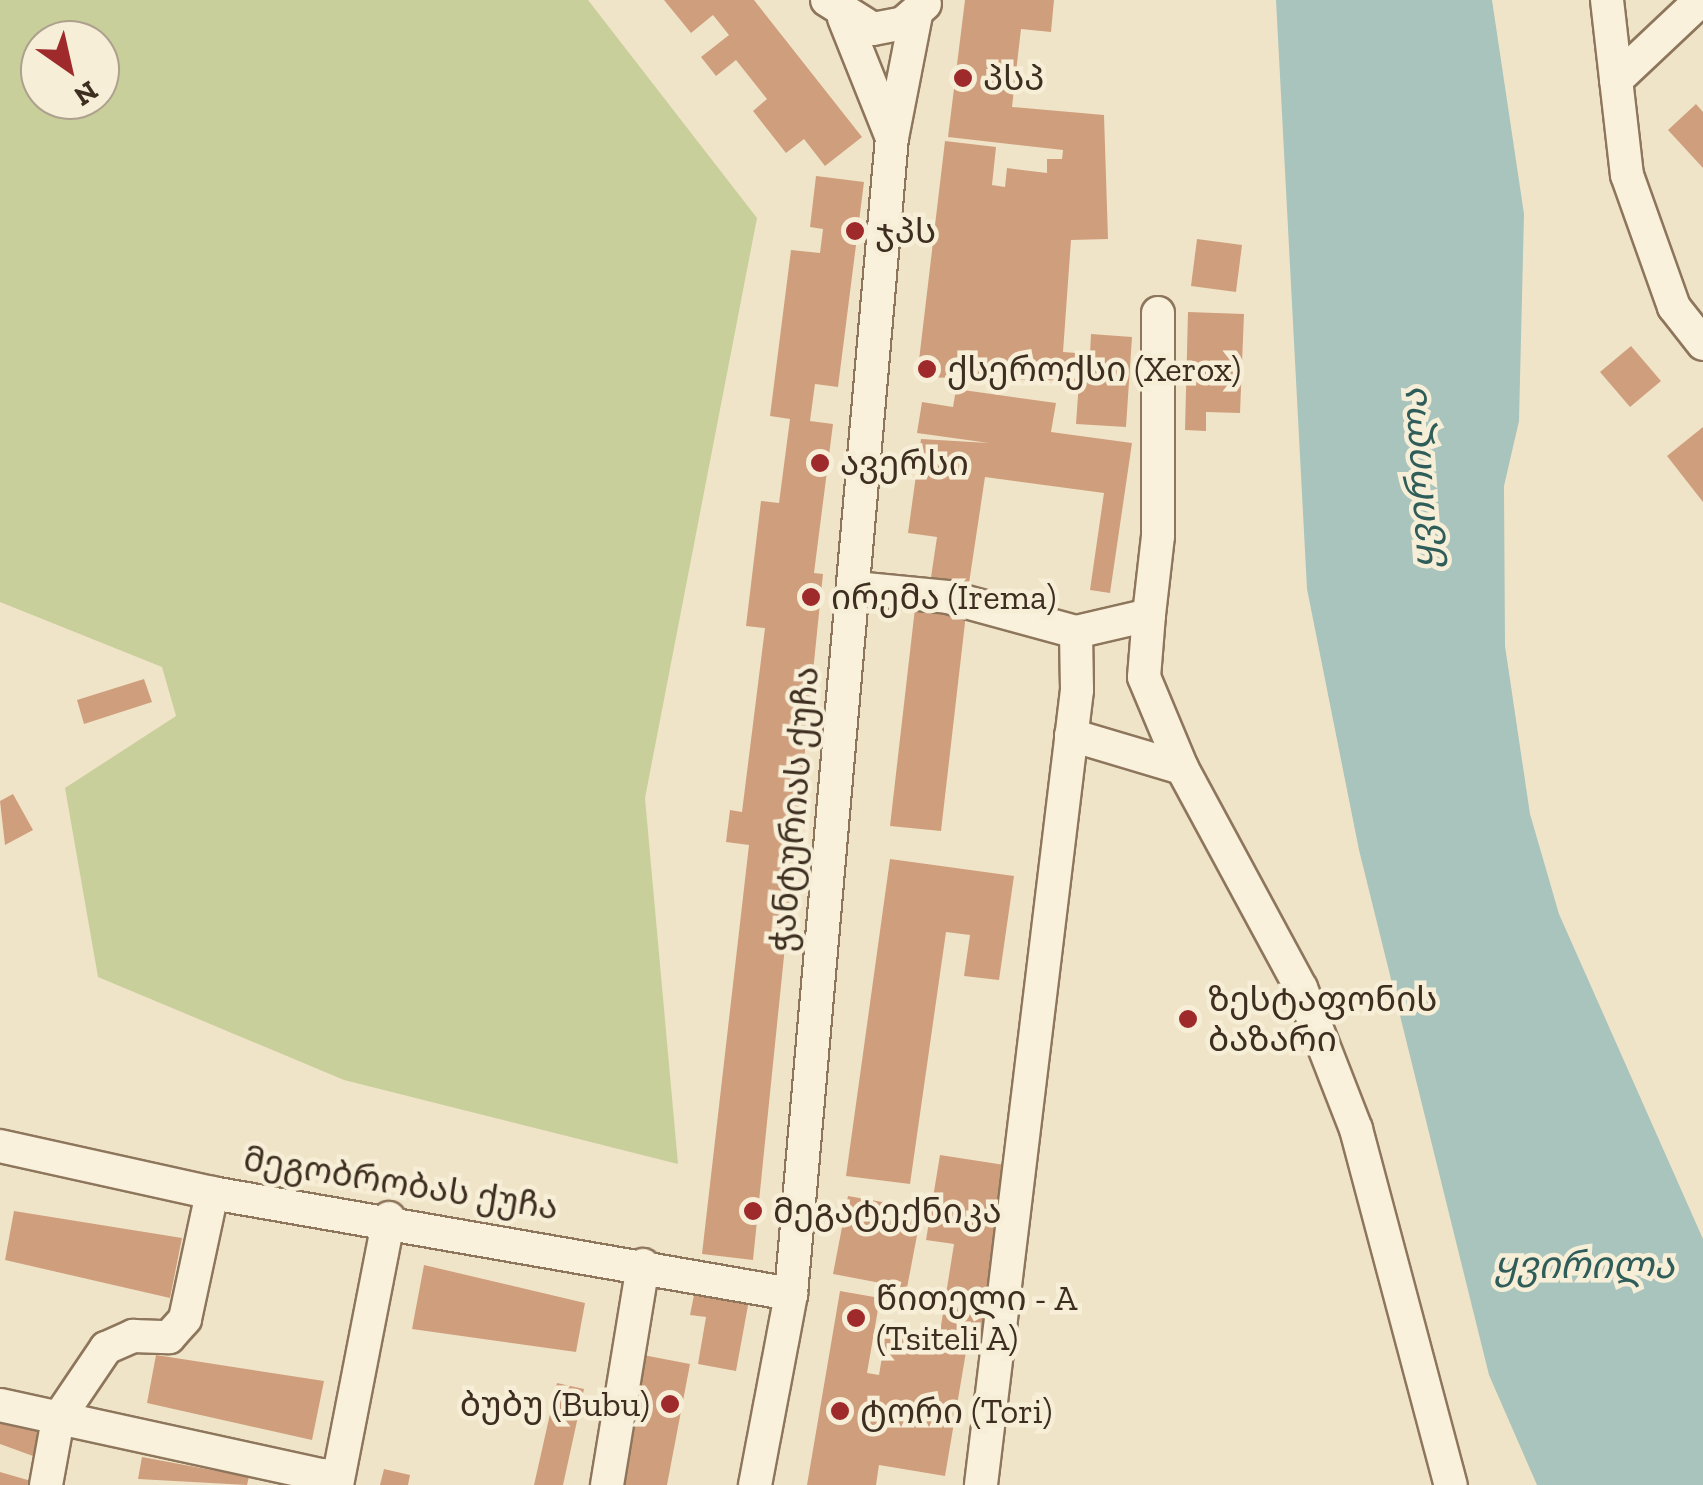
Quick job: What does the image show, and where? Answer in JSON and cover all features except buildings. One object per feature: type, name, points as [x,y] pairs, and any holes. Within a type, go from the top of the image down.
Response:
[{"type":"street","points":[[1607,0],[1627,175],[1674,307],[1703,344]]},
{"type":"street","points":[[1616,80],[1701,0]]},
{"type":"street","points":[[836,9],[873,29],[922,7]]},
{"type":"street","name":"ჭანტურიას ქუჩა","points":[[755,1485],[791,1294],[892,138],[922,7]]},
{"type":"street","name":"ჭანტურიას ქუჩა","points":[[836,9],[892,138]]},
{"type":"street","points":[[1158,313],[1158,536],[1144,677],[1182,768],[1301,988],[1356,1129],[1451,1485]]},
{"type":"street","points":[[855,588],[948,597],[1076,632],[1149,615]]},
{"type":"street","points":[[980,1485],[1071,734],[1076,632]]},
{"type":"street","points":[[1071,734],[1182,768]]},
{"type":"street","name":"მეგობრობას ქუჩა","points":[[0,1146],[212,1193],[389,1218],[791,1294]]},
{"type":"street","points":[[46,1485],[58,1419],[106,1348],[132,1336],[169,1336],[185,1319],[212,1193]]},
{"type":"street","points":[[337,1485],[389,1218]]},
{"type":"street","points":[[607,1485],[643,1265]]},
{"type":"street","points":[[0,1405],[322,1475],[326,1485]]},
{"type":"green space","points":[[0,0],[588,0],[757,218],[645,798],[678,1164],[344,1080],[98,977],[65,788],[176,716],[162,667],[0,602]]},
{"type":"water","name":"ყვირილა","points":[[1276,0],[1492,0],[1524,214],[1519,421],[1504,486],[1505,646],[1530,814],[1559,914],[1703,1239],[1703,1485],[1537,1485],[1489,1375],[1359,850],[1307,589]]},
{"type":"place","name":"პსპ","points":[[963,78]]},
{"type":"place","name":"ჯპს","points":[[855,231]]},
{"type":"place","name":"ქსეროქსი (Xerox)","points":[[927,369]]},
{"type":"place","name":"ავერსი","points":[[820,463]]},
{"type":"place","name":"ირემა (Irema)","points":[[811,597]]},
{"type":"place","name":"ზესტაფონის ბაზარი","points":[[1188,1019]]},
{"type":"place","name":"მეგატექნიკა","points":[[753,1211]]},
{"type":"place","name":"წითელი - A (Tsiteli A)","points":[[856,1318]]},
{"type":"place","name":"ბუბუ (Bubu)","points":[[670,1404]]},
{"type":"place","name":"ტორი (Tori)","points":[[840,1411]]}]
